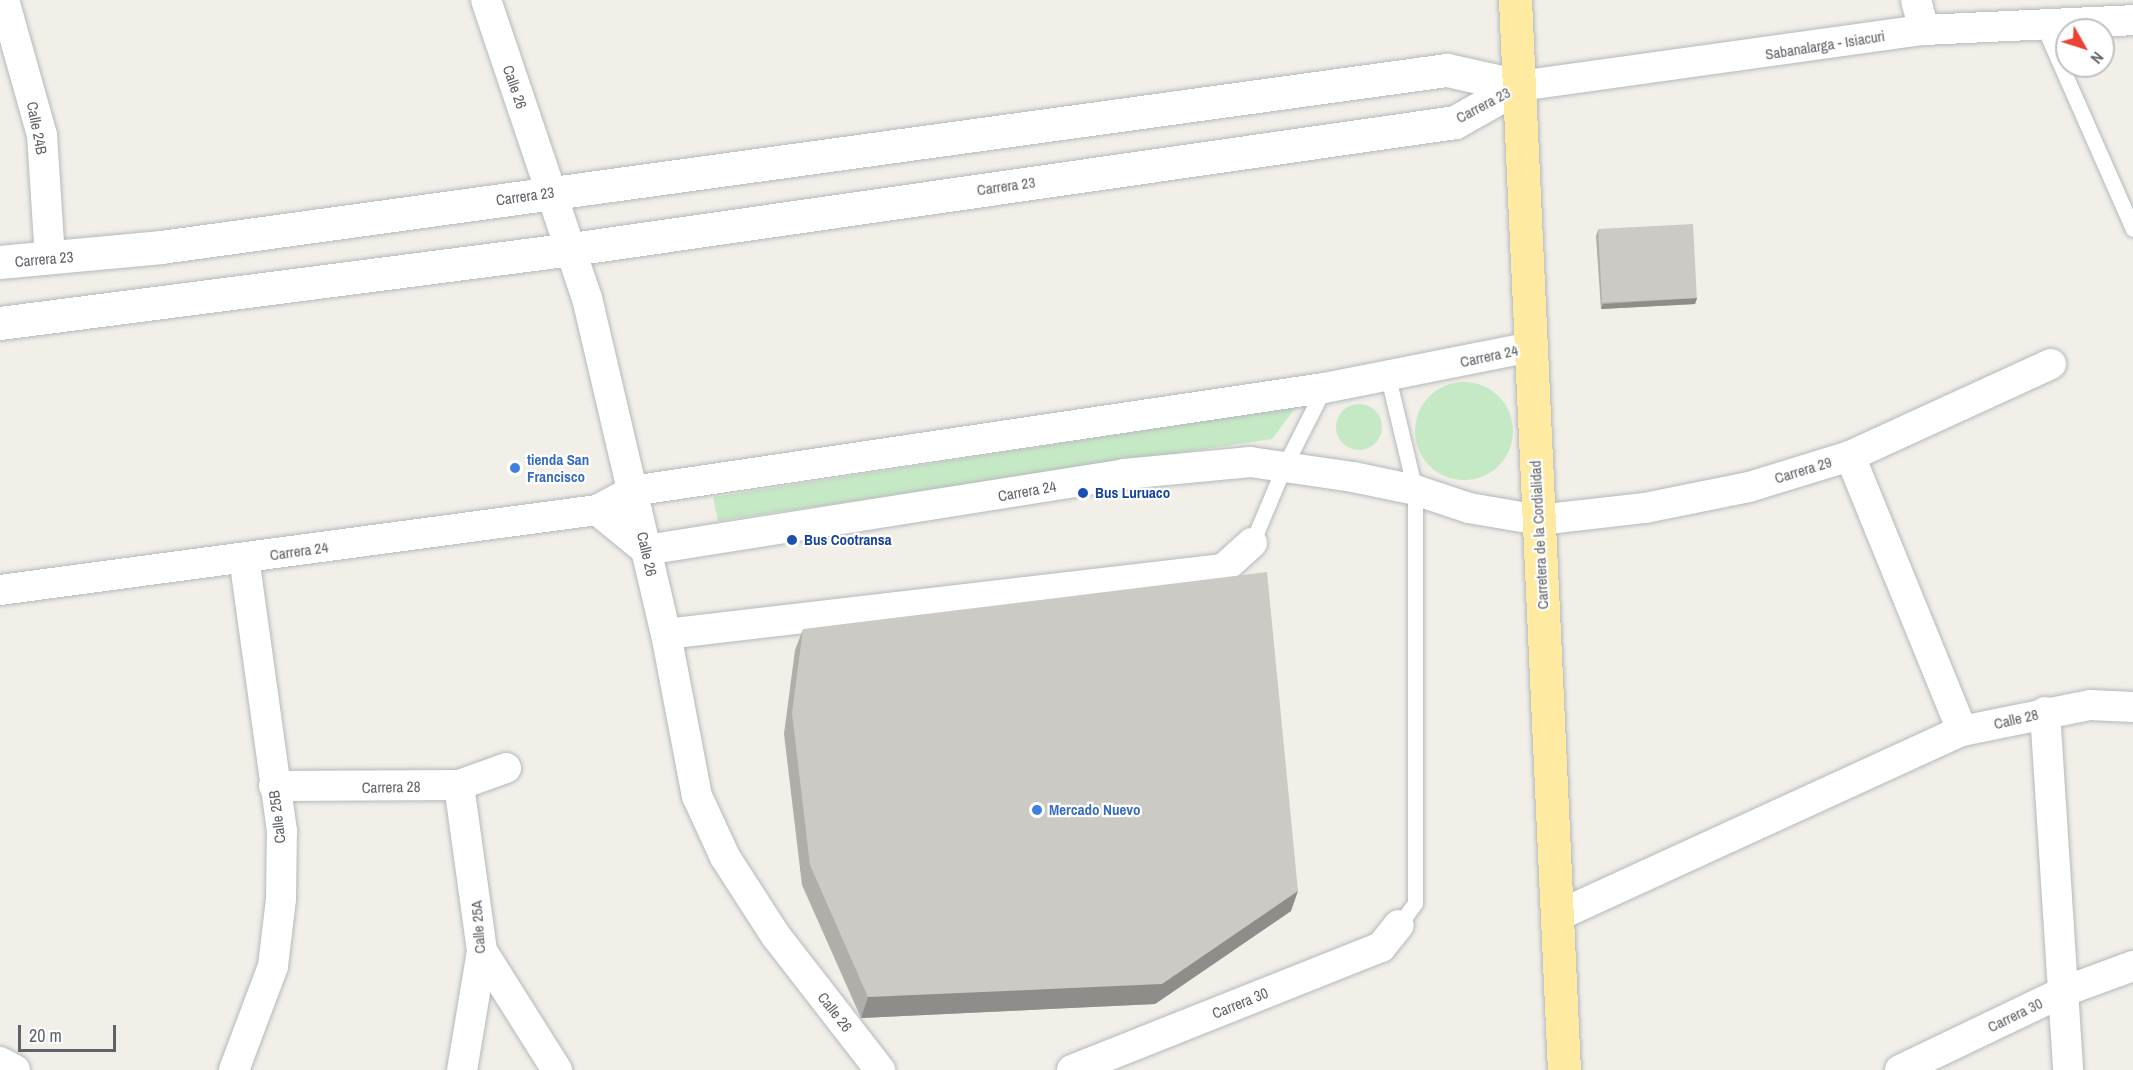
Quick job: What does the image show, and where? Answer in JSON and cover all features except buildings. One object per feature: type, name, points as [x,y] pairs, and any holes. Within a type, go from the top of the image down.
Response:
[{"type":"highway","name":"Carretera de la Cordialidad","points":[[1515,0],[1564,1070]]},
{"type":"street","name":"Calle 24B","points":[[4,0],[42,135],[50,259]]},
{"type":"street","name":"Calle 26","points":[[486,0],[549,193],[572,249],[666,634],[697,796],[725,856],[776,936],[880,1070]]},
{"type":"street","points":[[1916,0],[1924,30]]},
{"type":"street","name":"Sabanalarga - Isiacuri","points":[[1519,86],[1924,30],[2133,20]]},
{"type":"street","name":"Carrera 23","points":[[0,262],[50,259],[549,193],[1447,70],[1519,86]]},
{"type":"street","name":"Carrera 23","points":[[0,323],[572,249],[1455,122],[1519,86]]},
{"type":"street","name":"Carrera 24","points":[[0,590],[597,510],[632,491],[1324,388],[1531,347]]},
{"type":"street","name":"Carrera 29","points":[[1539,520],[1691,499],[1749,487],[1850,456],[2051,364]]},
{"type":"street","points":[[1557,916],[1962,731],[1850,456]]},
{"type":"street","name":"Carrera 24","points":[[646,550],[1124,474],[1250,462],[1415,490],[1469,508],[1539,520]]},
{"type":"street","points":[[597,510],[646,550]]},
{"type":"street","points":[[666,634],[1223,569],[1252,543]]},
{"type":"street","name":"Calle 25B","points":[[234,1070],[273,966],[281,899],[282,831],[244,558]]},
{"type":"street","points":[[2045,712],[2090,705],[2133,707]]},
{"type":"street","name":"Calle 28","points":[[1962,731],[2045,712],[2065,991],[2068,1070]]},
{"type":"street","name":"Carrera 28","points":[[274,786],[459,785],[506,768]]},
{"type":"street","name":"Calle 25A","points":[[459,785],[482,951],[462,1070]]},
{"type":"street","name":"Carrera 30","points":[[1085,1067],[1381,947],[1399,925]]},
{"type":"street","points":[[482,951],[557,1070]]},
{"type":"street","name":"Carrera 30","points":[[1900,1070],[2065,991],[2133,966]]},
{"type":"street","points":[[0,1062],[15,1070]]},
{"type":"lane","points":[[2043,25],[2133,229]]},
{"type":"lane","points":[[1388,377],[1415,490],[1415,903],[1399,925]]},
{"type":"lane","points":[[1252,543],[1284,467],[1324,388]]},
{"type":"green space","points":[[1464,382],[1483,385],[1499,396],[1510,412],[1513,431],[1510,450],[1499,466],[1483,477],[1464,480],[1445,477],[1429,466],[1418,450],[1415,431],[1418,412],[1429,396],[1445,385]]},
{"type":"green space","points":[[1359,404],[1375,411],[1382,427],[1375,443],[1359,450],[1343,443],[1336,427],[1343,411]]},
{"type":"green space","points":[[1296,407],[1272,439],[718,521],[713,497]]},
{"type":"place","name":"tienda San Francisco","points":[[515,468]]},
{"type":"place","name":"Bus Luruaco","points":[[1083,493]]},
{"type":"place","name":"Bus Cootransa","points":[[792,540]]},
{"type":"place","name":"Mercado Nuevo","points":[[1037,810]]}]
